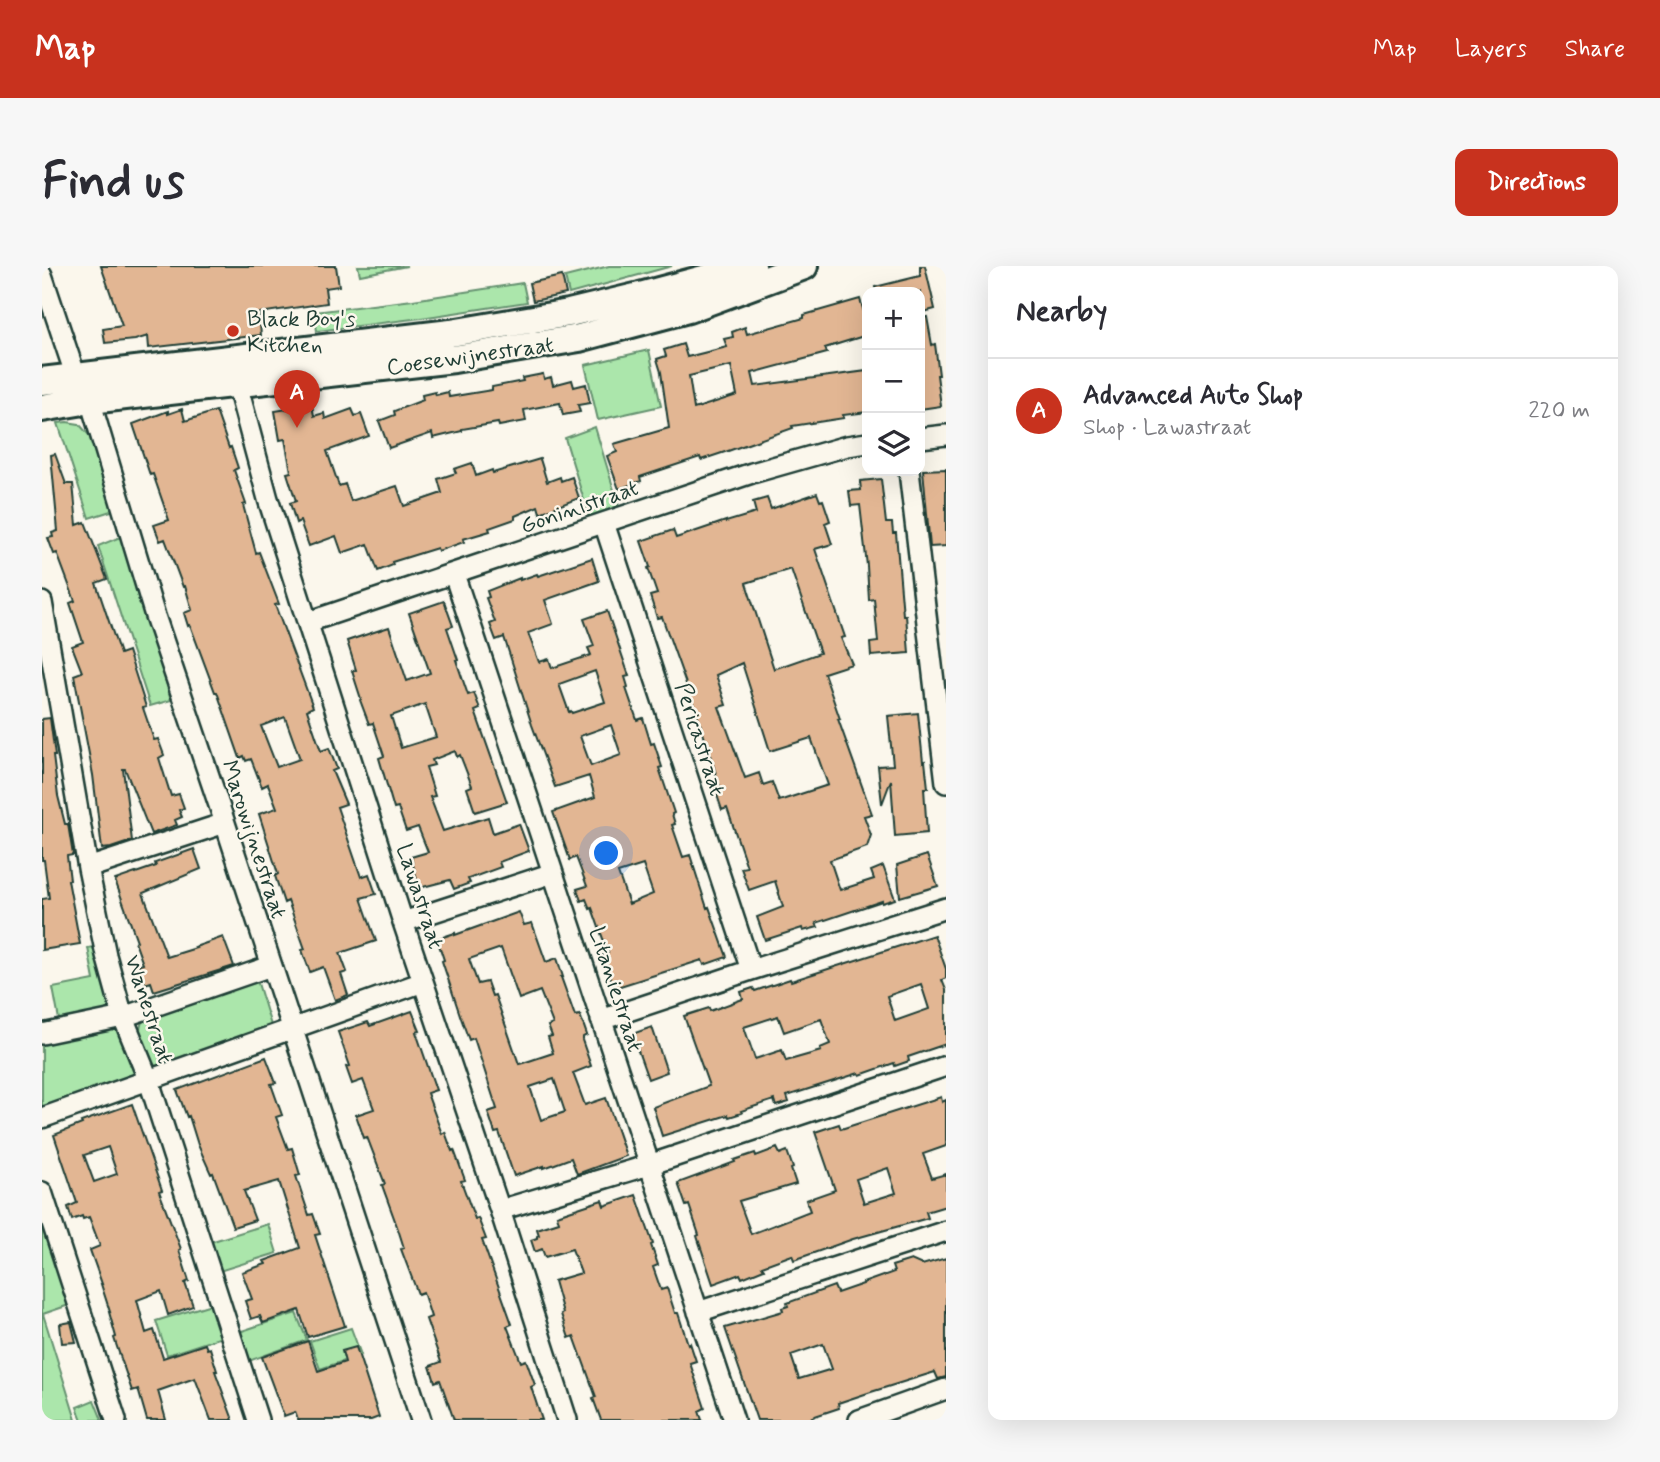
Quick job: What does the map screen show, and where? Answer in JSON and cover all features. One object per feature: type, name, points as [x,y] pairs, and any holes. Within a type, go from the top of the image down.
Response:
[{"type":"main road","name":"Coesewijnestraat","points":[[42,381],[451,333],[569,313],[752,266]]},
{"type":"main road","name":"Coesewijnestraat","points":[[42,408],[90,400],[454,359],[579,338],[688,309],[804,266]]},
{"type":"street","name":"Marowijnestraat","points":[[42,275],[76,377],[90,400],[155,616],[421,1420]]},
{"type":"street","name":"Lawastraat","points":[[237,384],[268,499],[403,922],[567,1420]]},
{"type":"street","points":[[925,437],[946,435]]},
{"type":"street","name":"Goninistraat","points":[[308,622],[752,473],[862,444]]},
{"type":"street","points":[[910,476],[946,783]]},
{"type":"street","name":"Pericastraat","points":[[604,523],[751,970]]},
{"type":"street","name":"Litaniestraat","points":[[454,574],[734,1420]]},
{"type":"street","name":"Wanestraat","points":[[42,601],[88,868],[106,955],[123,1017],[149,1081],[258,1420]]},
{"type":"street","points":[[88,868],[225,823]]},
{"type":"street","points":[[403,922],[553,873]]},
{"type":"street","points":[[601,1020],[946,908]]},
{"type":"street","points":[[42,1034],[123,1017],[271,966]]},
{"type":"street","points":[[42,1118],[423,982]]},
{"type":"street","points":[[500,1210],[649,1165],[946,1066]]},
{"type":"street","points":[[42,1192],[116,1420]]},
{"type":"street","points":[[698,1312],[946,1231]]},
{"type":"street","points":[[859,1420],[946,1389]]},
{"type":"green space","points":[[358,266],[407,266],[360,275]]},
{"type":"green space","points":[[609,266],[672,266],[569,294],[565,277]]},
{"type":"green space","points":[[523,283],[527,302],[317,331],[314,312]]},
{"type":"green space","points":[[649,350],[661,406],[598,420],[585,365]]},
{"type":"green space","points":[[58,423],[79,424],[89,435],[114,510],[89,518]]},
{"type":"green space","points":[[595,427],[620,510],[590,520],[565,438]]},
{"type":"green space","points":[[125,535],[171,700],[150,706],[98,546]]},
{"type":"green space","points":[[98,946],[112,1002],[110,1009],[106,1013],[60,1025],[53,988],[94,980],[88,948]]},
{"type":"green space","points":[[257,980],[273,1032],[158,1069],[150,1063],[139,1033],[142,1021]]},
{"type":"green space","points":[[120,1027],[136,1069],[135,1075],[42,1113],[42,1039]]},
{"type":"green space","points":[[42,1220],[69,1305],[43,1314],[76,1420],[42,1420]]},
{"type":"green space","points":[[268,1224],[277,1253],[216,1272],[207,1243]]},
{"type":"green space","points":[[211,1304],[222,1337],[167,1355],[156,1321]]},
{"type":"green space","points":[[296,1313],[307,1340],[246,1362],[236,1333]]},
{"type":"green space","points":[[351,1328],[361,1355],[320,1369],[310,1341]]},
{"type":"green space","points":[[94,1400],[102,1420],[82,1420],[77,1407]]},
{"type":"building","points":[[101,266],[336,266],[339,286],[325,288],[327,303],[259,313],[261,335],[149,348],[148,336],[105,343],[103,329],[122,326]]},
{"type":"building","points":[[920,266],[925,266],[935,309],[925,312],[925,287],[875,287],[920,276]]},
{"type":"building","points":[[562,276],[566,294],[533,301],[529,283]]},
{"type":"building","points":[[860,299],[862,337],[825,348],[827,353],[752,373],[755,386],[862,372],[862,413],[792,426],[793,428],[728,451],[701,460],[700,457],[640,477],[641,481],[619,489],[607,456],[617,452],[614,444],[669,428],[657,359],[666,356],[664,350],[683,344],[687,357],[727,347],[724,339],[733,337],[732,332],[745,327],[747,334],[804,318],[804,315]],"holes":[[[731,366],[737,395],[694,409],[689,376]]]},
{"type":"building","points":[[925,317],[932,345],[935,344],[941,406],[925,408],[925,350]]},
{"type":"building","points":[[543,374],[544,379],[551,377],[553,385],[572,380],[574,387],[586,384],[590,403],[578,405],[580,412],[563,415],[560,403],[524,410],[526,421],[462,429],[433,438],[432,433],[389,448],[379,421],[395,415],[394,411],[423,400],[422,395],[448,392],[449,397],[492,390],[492,387]]},
{"type":"building","points":[[312,405],[314,416],[324,413],[325,419],[352,409],[355,416],[361,414],[369,436],[327,451],[339,486],[345,484],[351,501],[397,486],[404,506],[442,493],[438,479],[456,473],[454,469],[472,463],[476,476],[540,459],[547,482],[560,477],[561,481],[572,477],[579,498],[540,513],[538,506],[515,516],[515,519],[489,528],[490,531],[463,539],[464,542],[392,562],[393,565],[378,571],[368,544],[342,553],[336,536],[309,546],[300,521],[296,523],[290,503],[296,501],[287,473],[291,472],[285,439],[280,440],[275,411]]},
{"type":"building","points":[[182,409],[185,421],[216,411],[238,468],[234,470],[246,504],[243,505],[256,553],[259,552],[279,604],[275,605],[313,707],[307,710],[321,751],[329,748],[337,769],[332,771],[346,804],[337,807],[361,877],[369,874],[376,894],[361,898],[376,941],[340,953],[347,972],[341,974],[348,995],[335,1000],[323,967],[310,972],[288,901],[284,903],[275,876],[278,874],[259,814],[277,808],[268,784],[262,787],[251,759],[246,761],[244,756],[240,758],[217,692],[190,625],[188,626],[184,613],[192,610],[185,586],[183,587],[165,539],[160,541],[154,525],[169,520],[133,424],[168,411],[168,414]],"holes":[[[285,717],[300,759],[277,767],[261,726]]]},
{"type":"building","points":[[55,454],[66,484],[73,484],[77,525],[85,522],[107,579],[96,583],[120,654],[128,651],[154,740],[158,739],[164,755],[159,758],[171,796],[179,794],[184,808],[179,810],[182,817],[175,820],[177,825],[151,834],[123,769],[132,841],[111,848],[102,849],[93,775],[74,675],[82,672],[72,646],[83,642],[70,603],[75,601],[57,553],[54,554],[48,538],[58,531],[51,455]]},
{"type":"building","points":[[946,469],[946,546],[930,547],[925,470]]},
{"type":"building","points":[[881,479],[886,523],[892,523],[893,533],[896,533],[909,653],[871,656],[870,643],[878,642],[874,599],[869,600],[860,505],[851,506],[849,491],[861,490],[860,481]]},
{"type":"building","points":[[817,493],[820,501],[823,500],[830,521],[825,523],[832,544],[815,549],[845,637],[841,638],[852,664],[824,673],[872,814],[864,816],[871,835],[867,847],[830,860],[840,890],[874,879],[871,871],[883,866],[895,899],[816,923],[818,927],[803,931],[802,928],[765,940],[757,917],[783,907],[775,881],[749,890],[741,868],[747,867],[727,808],[722,810],[717,795],[721,794],[720,787],[699,720],[662,617],[657,618],[650,596],[657,594],[641,541],[673,530],[676,538],[756,513],[753,502],[767,498],[771,509]],"holes":[[[791,569],[820,653],[774,669],[746,583]],[[742,663],[770,751],[811,738],[828,785],[779,801],[772,782],[763,785],[759,773],[745,778],[719,707],[726,705],[716,675]]]},
{"type":"building","points":[[592,558],[599,581],[545,600],[553,624],[528,633],[539,662],[549,659],[552,668],[591,655],[588,648],[594,646],[584,619],[607,611],[629,676],[625,677],[626,688],[637,720],[643,718],[662,767],[659,768],[674,813],[675,824],[672,825],[683,857],[690,855],[727,957],[704,965],[702,960],[614,988],[603,955],[608,953],[592,908],[590,909],[586,899],[581,901],[577,889],[587,886],[576,857],[570,860],[553,812],[595,797],[589,776],[555,787],[504,637],[496,640],[490,624],[495,622],[486,598],[489,597],[487,591],[520,578],[538,576]],"holes":[[[595,671],[605,702],[569,712],[559,684]],[[611,725],[621,755],[591,766],[580,736]],[[643,865],[653,894],[629,904],[618,873]]]},
{"type":"building","points":[[444,601],[453,626],[447,628],[456,660],[468,695],[474,693],[480,709],[475,711],[507,802],[475,812],[467,788],[472,786],[460,755],[457,757],[455,751],[432,760],[434,765],[426,767],[435,796],[430,797],[443,831],[488,817],[493,833],[519,824],[529,851],[499,862],[501,867],[468,879],[470,883],[454,889],[450,880],[419,888],[411,857],[428,852],[418,827],[406,831],[398,808],[394,809],[379,758],[384,756],[373,723],[369,724],[360,700],[352,671],[356,670],[347,641],[389,627],[407,681],[430,673],[409,613]],"holes":[[[425,704],[436,737],[401,748],[391,716]]]},
{"type":"building","points":[[918,713],[928,788],[924,788],[927,833],[895,836],[891,780],[882,804],[878,766],[893,765],[888,716]]},
{"type":"building","points":[[50,718],[58,796],[65,824],[68,824],[73,855],[67,856],[68,880],[80,944],[42,950],[42,899],[49,898],[42,860],[42,719]]},
{"type":"building","points":[[194,849],[201,869],[143,893],[167,957],[223,937],[234,966],[154,991],[151,982],[145,984],[139,965],[143,964],[135,942],[137,941],[115,880]]},
{"type":"building","points":[[927,855],[938,886],[900,897],[897,865]]},
{"type":"building","points":[[519,912],[524,925],[532,923],[546,962],[557,958],[575,1016],[580,1015],[587,1035],[582,1040],[591,1066],[573,1073],[585,1105],[606,1098],[626,1156],[577,1174],[571,1158],[514,1176],[499,1132],[495,1133],[488,1112],[497,1109],[474,1038],[469,1040],[442,961],[444,960],[437,939]],"holes":[[[501,948],[519,999],[540,991],[553,1024],[548,1026],[552,1036],[548,1037],[553,1053],[519,1064],[495,995],[492,996],[487,982],[478,984],[469,959]],[[554,1079],[565,1112],[541,1120],[530,1087]]]},
{"type":"building","points":[[934,935],[946,969],[946,978],[942,980],[946,990],[946,1044],[908,1057],[909,1061],[895,1066],[894,1063],[787,1096],[789,1102],[776,1106],[774,1100],[741,1111],[742,1113],[662,1136],[653,1107],[709,1086],[684,1016],[709,1008],[710,1011],[743,999],[741,992],[753,988],[755,991],[790,979],[791,981]],"holes":[[[921,984],[929,1009],[895,1021],[887,996]],[[778,1016],[784,1032],[821,1019],[830,1044],[820,1048],[821,1051],[786,1061],[782,1050],[755,1059],[744,1027]]]},
{"type":"building","points":[[412,1011],[420,1031],[416,1032],[436,1090],[427,1093],[442,1134],[445,1132],[452,1151],[454,1150],[465,1180],[461,1181],[475,1219],[478,1218],[486,1239],[482,1240],[512,1324],[507,1326],[521,1362],[526,1360],[535,1385],[531,1387],[542,1420],[454,1420],[440,1380],[435,1382],[430,1366],[441,1362],[426,1319],[431,1317],[423,1292],[418,1294],[401,1249],[404,1248],[382,1185],[385,1184],[356,1115],[374,1109],[363,1080],[352,1084],[346,1067],[350,1066],[338,1032],[368,1022],[370,1026]]},
{"type":"building","points":[[652,1027],[667,1072],[648,1079],[632,1034]]},
{"type":"building","points":[[266,1057],[276,1083],[271,1084],[282,1115],[276,1117],[288,1149],[292,1148],[300,1175],[296,1176],[309,1215],[313,1214],[320,1234],[315,1235],[345,1326],[308,1337],[299,1310],[263,1323],[260,1316],[251,1319],[245,1301],[252,1299],[242,1272],[300,1248],[279,1181],[244,1191],[255,1220],[233,1227],[177,1090]]},
{"type":"building","points":[[941,1097],[942,1102],[946,1100],[946,1146],[923,1154],[932,1178],[946,1174],[946,1206],[926,1212],[928,1218],[853,1239],[794,1260],[792,1255],[762,1266],[764,1269],[742,1278],[740,1274],[713,1284],[689,1205],[686,1206],[678,1183],[755,1153],[756,1156],[777,1148],[780,1154],[787,1151],[796,1184],[739,1201],[751,1234],[810,1211],[806,1200],[835,1190],[815,1132],[839,1124],[841,1129]],"holes":[[[888,1168],[896,1193],[864,1203],[856,1179]]]},
{"type":"building","points":[[132,1104],[162,1190],[159,1191],[181,1249],[179,1250],[189,1281],[185,1283],[193,1306],[168,1315],[161,1291],[137,1300],[146,1333],[154,1330],[163,1358],[205,1344],[207,1349],[210,1348],[215,1371],[233,1420],[211,1420],[195,1378],[158,1391],[166,1420],[147,1420],[138,1389],[132,1391],[114,1338],[116,1337],[110,1312],[90,1250],[100,1246],[89,1217],[83,1219],[82,1216],[72,1220],[68,1207],[77,1203],[54,1135],[82,1124],[81,1122]],"holes":[[[108,1147],[117,1174],[94,1182],[84,1155]]]},
{"type":"building","points":[[636,1195],[653,1244],[651,1245],[658,1265],[653,1267],[661,1290],[667,1288],[696,1361],[690,1363],[705,1408],[699,1411],[702,1420],[601,1420],[593,1398],[596,1397],[574,1336],[569,1338],[554,1281],[581,1273],[572,1249],[545,1257],[542,1249],[535,1252],[531,1240],[539,1235],[537,1229],[559,1222],[557,1215],[602,1200],[604,1206]]},
{"type":"building","points":[[946,1258],[946,1377],[938,1379],[935,1372],[871,1392],[838,1403],[839,1408],[812,1417],[814,1420],[757,1420],[725,1328],[783,1311],[782,1308],[788,1306],[787,1303],[834,1286],[837,1293],[863,1284],[894,1272],[892,1266],[911,1260],[922,1265]],"holes":[[[823,1344],[832,1369],[799,1379],[791,1355]]]},
{"type":"building","points":[[71,1322],[76,1342],[62,1343],[60,1324]]},
{"type":"building","points":[[308,1341],[318,1371],[345,1362],[342,1351],[356,1347],[379,1417],[371,1420],[298,1420],[295,1412],[284,1416],[262,1357]]},
{"type":"place","name":"Black Boy's Kitchen","points":[[233,331]]},
{"type":"place","name":"Advanced Auto Shop","points":[[297,428]]}]
